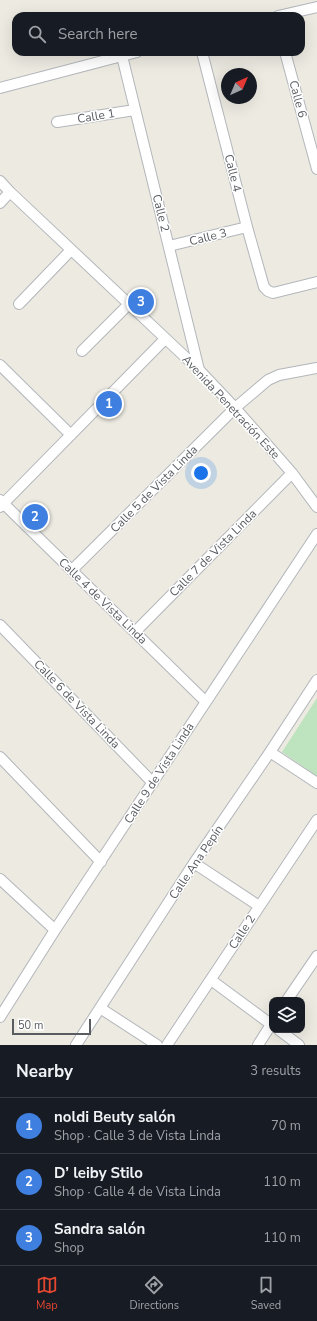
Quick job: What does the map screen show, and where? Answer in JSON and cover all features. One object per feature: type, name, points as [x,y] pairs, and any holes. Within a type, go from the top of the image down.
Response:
[{"type":"street","points":[[295,12],[317,7]]},
{"type":"street","points":[[0,88],[122,56]]},
{"type":"street","name":"Calle 2","points":[[122,56],[199,370]]},
{"type":"street","name":"Calle 4","points":[[203,56],[264,287],[273,293],[317,282]]},
{"type":"street","name":"Calle 6","points":[[286,56],[317,169]]},
{"type":"street","name":"Calle 1","points":[[57,122],[135,110]]},
{"type":"street","name":"Avenida Penetración Este","points":[[0,181],[199,370],[236,408],[292,473],[317,507]]},
{"type":"street","points":[[0,203],[10,192]]},
{"type":"street","name":"Calle 3","points":[[169,246],[247,227]]},
{"type":"street","points":[[18,304],[71,250]]},
{"type":"street","points":[[82,351],[129,304]]},
{"type":"street","points":[[1,504],[165,339]]},
{"type":"street","points":[[0,365],[71,435]]},
{"type":"street","name":"Calle 5 de Vista Linda","points":[[72,570],[236,408],[268,380],[274,377],[317,368]]},
{"type":"street","name":"Calle 7 de Vista Linda","points":[[135,632],[292,473]]},
{"type":"street","name":"Calle 4 de Vista Linda","points":[[1,504],[72,570],[206,702]]},
{"type":"street","name":"Calle 9 de Vista Linda","points":[[1,1014],[54,930],[101,862],[317,534]]},
{"type":"street","name":"Calle 6 de Vista Linda","points":[[0,625],[153,782]]},
{"type":"street","name":"Calle Ana Pepín","points":[[76,1045],[194,863],[317,680]]},
{"type":"street","points":[[270,752],[317,783]]},
{"type":"street","points":[[0,757],[101,862]]},
{"type":"street","name":"Calle 2","points":[[167,1045],[259,906],[314,832],[317,820]]},
{"type":"street","points":[[194,863],[259,906]]},
{"type":"street","points":[[0,879],[54,930]]},
{"type":"street","points":[[289,997],[317,956]]},
{"type":"street","points":[[211,980],[269,1022]]},
{"type":"street","points":[[100,1008],[157,1045]]},
{"type":"street","points":[[258,1045],[269,1032]]},
{"type":"street","points":[[283,1033],[299,1045]]},
{"type":"green space","points":[[317,698],[317,776],[282,752]]},
{"type":"place","name":"Sandra salón","points":[[141,302]]},
{"type":"place","name":"noldi Beuty salón","points":[[109,404]]},
{"type":"place","name":"D’ leiby Stilo","points":[[35,517]]}]
